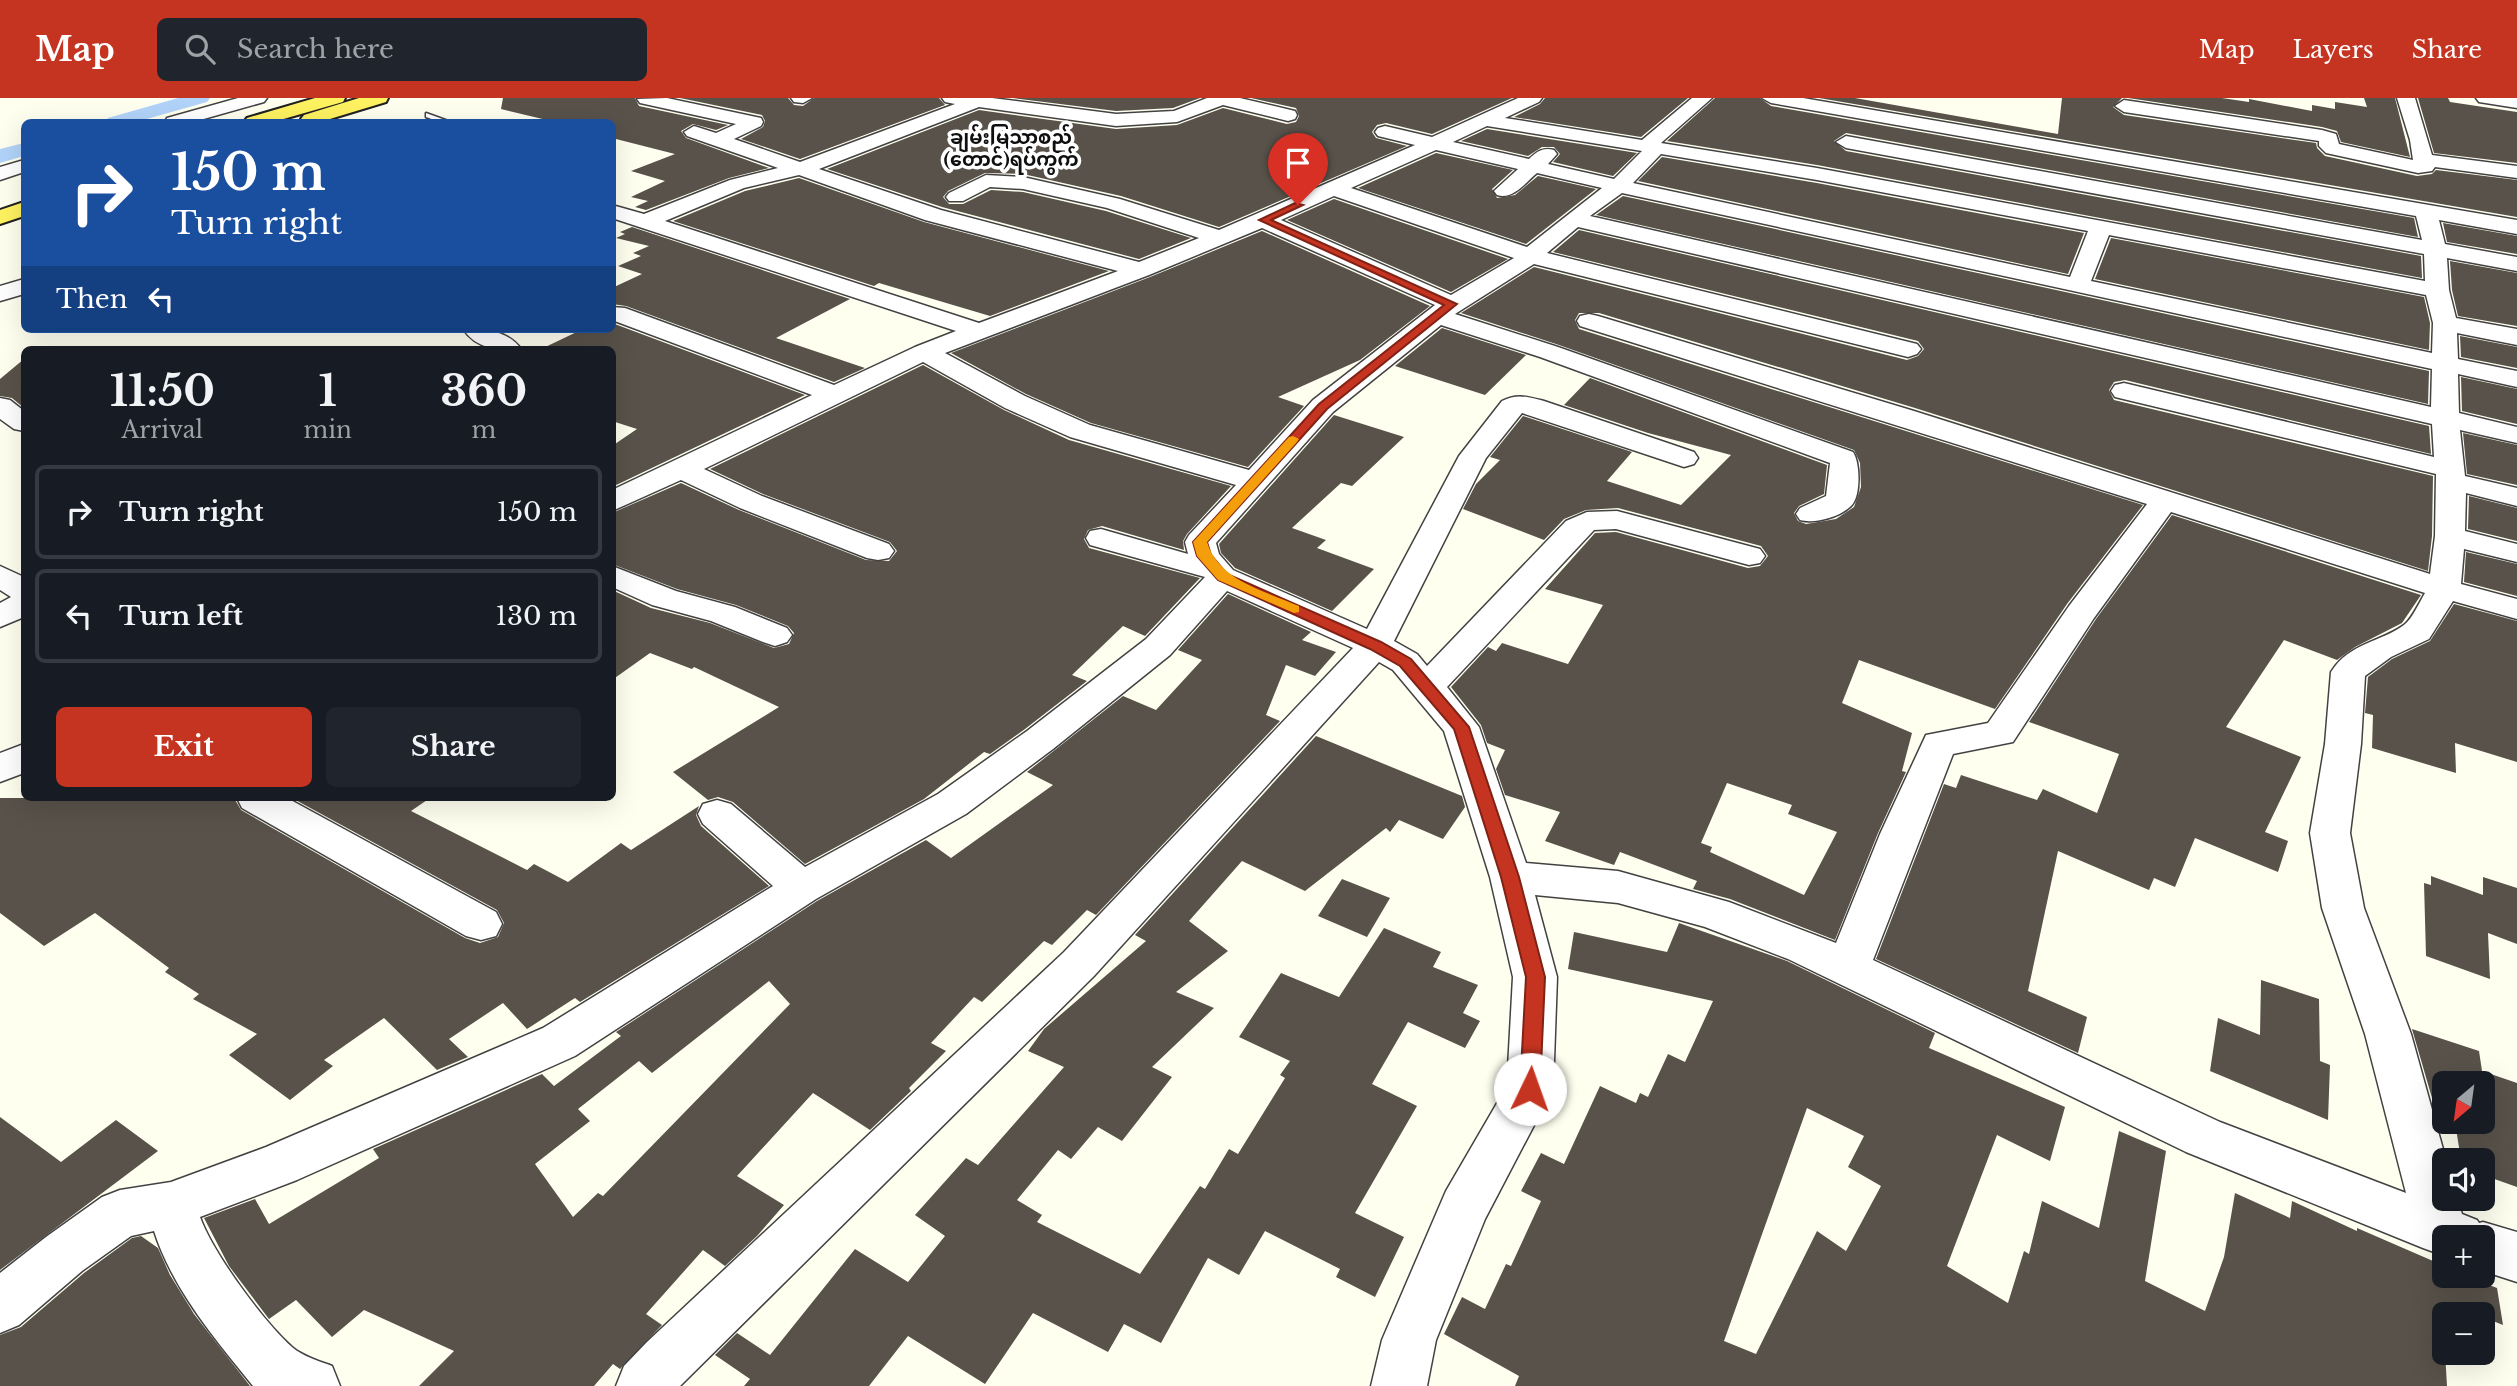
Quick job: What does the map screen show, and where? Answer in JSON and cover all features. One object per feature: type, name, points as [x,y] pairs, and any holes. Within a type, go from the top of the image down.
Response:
[{"type":"main road","points":[[264,119],[336,98]]},
{"type":"main road","points":[[309,119],[379,98]]},
{"type":"main road","points":[[0,200],[21,194]]},
{"type":"main road","points":[[0,217],[21,210]]},
{"type":"street","points":[[184,119],[258,98]]},
{"type":"street","points":[[950,98],[1116,120],[1177,116],[1222,99],[1288,115]]},
{"type":"street","points":[[616,500],[684,470],[924,352],[1264,220],[1533,98]]},
{"type":"street","points":[[1218,571],[1204,556],[1200,542],[1323,406],[1445,310],[1517,267],[1573,219],[1618,186],[1651,147],[1703,98]]},
{"type":"street","points":[[1771,98],[2517,227]]},
{"type":"street","points":[[2124,106],[2329,138],[2329,146],[2342,152],[2425,167],[2420,139],[2406,98]]},
{"type":"street","points":[[2485,98],[2517,103]]},
{"type":"street","points":[[646,99],[754,122],[717,140]]},
{"type":"street","points":[[616,231],[737,184],[803,168],[974,103]]},
{"type":"street","points":[[1817,174],[1870,114]]},
{"type":"street","points":[[1485,120],[1817,174],[2101,228],[2441,307],[2517,337]]},
{"type":"street","points":[[2136,162],[2144,144],[2253,155],[2269,127]]},
{"type":"street","points":[[694,132],[933,215],[1141,270]]},
{"type":"street","points":[[1385,132],[1723,210],[2517,379]]},
{"type":"street","points":[[1504,191],[1573,134]]},
{"type":"street","points":[[1846,142],[2517,264]]},
{"type":"street","points":[[2424,160],[2517,172]]},
{"type":"street","points":[[0,174],[21,167]]},
{"type":"street","points":[[1549,352],[1638,282],[1770,167]]},
{"type":"street","points":[[956,197],[986,181],[1023,183],[1113,203],[1219,237]]},
{"type":"street","points":[[1712,339],[1791,269],[1871,185]]},
{"type":"street","points":[[1333,189],[1530,256],[1908,349]]},
{"type":"street","points":[[616,212],[976,330]]},
{"type":"street","points":[[2426,212],[2435,249],[2445,364],[2450,536],[2444,589],[2417,632],[2379,649],[2348,672],[2343,744],[2330,834],[2343,908],[2456,1225]]},
{"type":"street","points":[[1573,219],[2517,435]]},
{"type":"street","points":[[1264,220],[1445,310],[1549,352],[1843,458],[1845,467],[1840,501],[1811,514]]},
{"type":"street","points":[[2078,285],[2101,228]]},
{"type":"street","points":[[0,294],[21,287]]},
{"type":"street","points":[[1605,308],[1712,339],[2165,499],[2444,589],[2517,609]]},
{"type":"street","points":[[616,313],[836,395]]},
{"type":"street","points":[[481,333],[503,346]]},
{"type":"street","points":[[924,352],[1014,402],[1080,431],[1255,481]]},
{"type":"street","points":[[2124,391],[2450,475],[2517,498]]},
{"type":"street","points":[[644,1386],[676,1351],[1079,964],[1375,645],[1474,456],[1511,407],[1518,403],[1535,407],[1685,458]]},
{"type":"street","points":[[684,470],[751,502],[878,551]]},
{"type":"street","points":[[1848,968],[1938,744],[2000,733],[2081,613],[2165,499]]},
{"type":"street","points":[[1427,687],[1577,527],[1587,521],[1617,520],[1749,556]]},
{"type":"street","points":[[2450,536],[2517,553]]},
{"type":"street","points":[[1101,538],[1218,571],[1375,645],[1405,662],[1461,727],[1510,877],[1535,977],[1530,1089],[1464,1208],[1409,1340],[1399,1386]]},
{"type":"street","points":[[0,1307],[64,1254],[120,1214],[171,1205],[280,1164],[559,1042],[802,888],[952,804],[1040,740],[1158,647],[1218,571]]},
{"type":"street","points":[[0,576],[19,605]]},
{"type":"street","points":[[616,577],[664,598],[723,614],[775,635]]},
{"type":"street","points":[[0,769],[21,758]]},
{"type":"street","points":[[261,801],[481,924]]},
{"type":"street","points":[[718,814],[802,888]]},
{"type":"street","points":[[1510,877],[1618,887],[1714,913],[1848,968],[2203,1137],[2432,1227]]},
{"type":"street","points":[[171,1205],[184,1244],[224,1308],[274,1368],[312,1386]]},
{"type":"street","points":[[2495,1250],[2517,1258]]},
{"type":"lane","points":[[429,115],[439,119]]},
{"type":"building","points":[[503,98],[635,98],[639,106],[728,125],[716,130],[693,124],[681,131],[686,138],[769,168],[729,178],[646,210],[635,207],[648,201],[631,197],[665,181],[631,171],[675,154],[616,139],[616,119],[543,119],[501,109]]},
{"type":"building","points":[[680,98],[788,98],[794,105],[803,106],[814,98],[939,98],[945,105],[800,159],[741,139],[763,127],[765,121],[762,115]]},
{"type":"building","points":[[1013,98],[1200,98],[1173,108],[1116,111]]},
{"type":"building","points":[[1251,98],[1512,98],[1432,134],[1386,123],[1377,125],[1372,132],[1376,138],[1407,146],[1219,227],[1121,196],[1023,174],[985,173],[948,191],[943,197],[949,204],[963,204],[991,190],[1023,192],[1106,211],[1191,238],[1139,259],[942,207],[827,169],[979,110],[1116,129],[1177,125],[1223,108],[1287,124],[1296,122],[1299,116],[1296,108]]},
{"type":"building","points":[[1545,98],[1688,98],[1641,137],[1514,117],[1540,104]]},
{"type":"building","points":[[1715,98],[1760,98],[1771,106],[2414,218],[2418,237],[1846,133],[1834,141],[1846,151],[2421,256],[2422,278],[1817,165],[1667,141]]},
{"type":"building","points":[[1819,98],[1855,98],[2058,134],[2062,98],[2122,98],[2113,107],[2124,115],[2316,143],[2325,156],[2417,176],[2432,174],[2436,170],[2517,180],[2517,217]]},
{"type":"building","points":[[2128,98],[2222,98],[2249,102],[2249,99],[2312,111],[2312,105],[2335,109],[2335,102],[2367,107],[2364,98],[2395,98],[2410,157],[2341,142],[2337,131],[2322,127]]},
{"type":"building","points":[[2418,98],[2448,98],[2450,102],[2517,112],[2517,163],[2434,153]]},
{"type":"building","points":[[1487,129],[1637,153],[1613,176],[1553,162],[1560,154],[1554,147],[1542,147],[1528,156],[1461,141]]},
{"type":"building","points":[[1436,153],[1513,170],[1492,189],[1497,198],[1515,195],[1538,176],[1596,189],[1526,244],[1358,188]]},
{"type":"building","points":[[1662,157],[2084,233],[2068,274],[1638,181]]},
{"type":"building","points":[[799,178],[924,222],[1109,271],[990,316],[879,283],[874,286],[673,221],[745,191]]},
{"type":"building","points":[[1623,196],[2429,371],[2428,404],[1596,215]]},
{"type":"building","points":[[1334,199],[1508,259],[1451,292],[1287,220]]},
{"type":"building","points":[[2443,223],[2517,236],[2517,254],[2447,242]]},
{"type":"building","points":[[632,227],[850,299],[776,338],[865,368],[834,382],[616,305],[616,286],[642,274],[618,266],[641,256],[633,253],[649,246],[616,238],[625,234],[620,232]]},
{"type":"building","points":[[1579,230],[2429,426],[2431,454],[2125,380],[2114,382],[2109,390],[2114,400],[2433,476],[2432,536],[2428,571],[1915,408],[1599,313],[1579,313],[1575,320],[1579,329],[2143,505],[2067,604],[1995,709],[1859,660],[1842,703],[1912,733],[1902,771],[1906,772],[1835,940],[1730,899],[1693,889],[1697,881],[1620,852],[1614,865],[1545,841],[1560,812],[1505,795],[1496,769],[1505,750],[1487,743],[1481,725],[1451,687],[1488,647],[1496,651],[1502,643],[1568,664],[1603,605],[1545,589],[1595,533],[1616,532],[1748,568],[1760,566],[1768,556],[1761,546],[1618,508],[1586,510],[1564,519],[1544,540],[1463,509],[1476,484],[1500,460],[1490,457],[1523,416],[1632,452],[1607,481],[1681,505],[1731,455],[1648,433],[1564,405],[1590,378],[1827,465],[1824,494],[1799,506],[1794,513],[1798,521],[1806,524],[1836,519],[1854,507],[1861,487],[1860,463],[1854,450],[1461,313],[1534,267],[1907,360],[1918,356],[1924,349],[1918,341],[1553,252]],"holes":[[[1727,783],[1792,805],[1788,814],[1837,832],[1804,895],[1710,852],[1712,847],[1701,843]]]},
{"type":"building","points":[[1262,231],[1430,306],[1360,360],[1278,397],[1304,406],[1248,467],[1091,423],[1026,394],[951,353],[1150,277]]},
{"type":"building","points":[[2111,238],[2424,297],[2430,323],[2429,350],[2095,279]]},
{"type":"building","points":[[2450,261],[2517,273],[2517,326],[2458,316],[2452,290]]},
{"type":"building","points":[[616,324],[805,395],[616,485],[616,443],[637,429],[616,422],[616,346],[547,346],[575,333],[616,333]]},
{"type":"building","points":[[1442,328],[1526,355],[1485,395],[1395,366]]},
{"type":"building","points":[[2460,336],[2517,347],[2517,368],[2461,357]]},
{"type":"building","points":[[21,362],[21,406],[12,398],[0,396],[0,379]]},
{"type":"building","points":[[923,365],[1004,410],[1069,440],[1231,486],[1187,534],[1183,541],[1184,550],[1102,526],[1088,530],[1084,539],[1089,548],[1200,578],[1145,636],[1123,626],[1072,675],[1087,681],[1025,729],[990,754],[984,752],[924,799],[805,864],[733,802],[718,797],[708,800],[673,772],[779,707],[694,667],[692,669],[650,653],[616,677],[616,592],[651,608],[710,623],[774,648],[789,644],[794,633],[788,626],[736,605],[677,589],[616,566],[616,511],[681,483],[739,510],[866,560],[889,561],[897,551],[890,542],[763,494],[710,469]]},
{"type":"building","points":[[2461,377],[2517,389],[2517,424],[2462,411]]},
{"type":"building","points":[[1334,415],[1404,437],[1352,486],[1341,483],[1292,528],[1326,540],[1317,548],[1374,569],[1332,611],[1235,568],[1221,553],[1219,544]]},
{"type":"building","points":[[2463,433],[2517,445],[2517,485],[2467,474]]},
{"type":"building","points":[[2469,496],[2517,508],[2517,541],[2468,529]]},
{"type":"building","points":[[2172,515],[2421,595],[2402,623],[2355,647],[2337,660],[2284,640],[2226,727],[2301,757],[2265,832],[2288,841],[2278,872],[2195,838],[2175,887],[2154,878],[2149,890],[2058,851],[2028,991],[2087,1017],[2078,1053],[1876,959],[1944,784],[1956,788],[1961,775],[2037,800],[2043,789],[2097,813],[2119,754],[2029,722],[2096,619]]},
{"type":"building","points":[[2466,552],[2517,564],[2517,596],[2464,582]]},
{"type":"building","points":[[1228,594],[1311,632],[1302,640],[1336,652],[1315,676],[1286,665],[1266,715],[1280,721],[1096,915],[1087,910],[1052,945],[1044,941],[982,1002],[974,997],[931,1043],[946,1051],[909,1088],[911,1091],[870,1130],[813,1093],[737,1176],[784,1205],[757,1236],[725,1266],[703,1250],[646,1314],[662,1325],[620,1369],[613,1364],[594,1386],[419,1386],[454,1351],[364,1310],[332,1337],[296,1300],[269,1319],[229,1266],[204,1218],[255,1199],[269,1224],[379,1158],[373,1149],[542,1074],[554,1086],[621,1036],[616,1032],[817,901],[926,840],[951,858],[1053,785],[1027,772],[1123,696],[1156,710],[1202,660],[1178,650]],"holes":[[[769,981],[790,1004],[603,1196],[598,1193],[573,1217],[535,1164],[590,1121],[578,1109],[639,1061],[652,1073]]]},
{"type":"building","points":[[2454,604],[2517,621],[2517,762],[2455,743],[2456,773],[2372,748],[2373,715],[2365,713],[2368,677],[2392,659],[2430,641]]},
{"type":"building","points":[[1316,736],[1462,796],[1465,807],[1443,839],[1399,820],[1390,832],[1386,828],[1305,891],[1242,861],[1189,921],[1228,951],[1176,992],[1214,1008],[1152,1067],[1172,1077],[1122,1141],[1098,1127],[1071,1159],[1058,1150],[1017,1200],[1042,1215],[1037,1222],[1140,1274],[1200,1186],[1205,1189],[1229,1149],[1238,1154],[1285,1078],[1280,1075],[1290,1061],[1239,1037],[1281,973],[1339,997],[1384,928],[1441,952],[1433,967],[1478,985],[1463,1013],[1480,1021],[1465,1048],[1408,1022],[1372,1084],[1417,1106],[1355,1213],[1404,1237],[1375,1297],[1336,1277],[1340,1269],[1265,1231],[1239,1275],[1208,1258],[1161,1343],[1124,1324],[1108,1352],[1033,1313],[985,1384],[908,1336],[869,1386],[744,1386],[750,1379],[715,1355],[737,1333],[770,1355],[855,1249],[908,1282],[945,1236],[915,1215],[966,1158],[978,1165],[1064,1067],[1028,1051],[1044,1029],[1146,941],[1135,935]]},
{"type":"building","points":[[0,798],[21,798],[21,801],[236,801],[241,810],[465,938],[480,943],[498,937],[504,923],[497,910],[297,801],[426,801],[411,811],[527,870],[534,864],[568,882],[621,843],[631,850],[699,806],[696,815],[701,826],[769,886],[580,1002],[575,998],[527,1029],[503,1003],[449,1039],[468,1057],[437,1070],[384,1018],[324,1060],[333,1066],[290,1100],[229,1055],[257,1034],[193,999],[199,994],[165,972],[169,968],[95,913],[44,946],[0,913]]},
{"type":"building","points":[[2431,876],[2483,895],[2483,877],[2517,888],[2517,944],[2488,933],[2490,979],[2426,956],[2424,883],[2431,885]]},
{"type":"building","points":[[1342,879],[1390,898],[1367,937],[1318,916]]},
{"type":"building","points":[[1679,923],[1787,961],[1935,1033],[1929,1048],[2065,1107],[2050,1161],[1997,1135],[1947,1266],[2008,1303],[2024,1251],[2029,1254],[2042,1201],[2099,1228],[2119,1131],[2166,1151],[2145,1281],[2205,1311],[2224,1257],[2235,1193],[2290,1218],[2292,1201],[2357,1231],[2357,1228],[2432,1261],[2432,1288],[2497,1288],[2503,1325],[2495,1322],[2495,1302],[2432,1302],[2432,1365],[2446,1365],[2447,1386],[1515,1386],[1519,1376],[1444,1334],[1462,1297],[1485,1309],[1506,1264],[1511,1266],[1541,1201],[1521,1191],[1541,1153],[1564,1164],[1600,1086],[1636,1103],[1640,1093],[1648,1097],[1668,1054],[1685,1062],[1713,1001],[1568,969],[1574,932],[1667,952]],"holes":[[[1807,1108],[1864,1136],[1848,1167],[1881,1186],[1846,1251],[1817,1231],[1756,1354],[1724,1341]]]},
{"type":"building","points":[[2261,980],[2319,999],[2320,1061],[2330,1065],[2328,1120],[2210,1071],[2218,1018],[2260,1035]]},
{"type":"building","points":[[2412,1029],[2479,1051],[2482,1071],[2432,1071],[2432,1098]]},
{"type":"building","points":[[2496,1076],[2517,1083],[2517,1187],[2495,1179],[2495,1148],[2459,1148],[2457,1134],[2496,1134]]},
{"type":"building","points":[[0,1117],[61,1162],[116,1120],[158,1151],[0,1270]]},
{"type":"building","points":[[141,1236],[158,1248],[170,1275],[194,1314],[250,1386],[0,1386],[0,1335],[21,1327],[84,1273],[132,1238]]},
{"type":"waterway","points":[[126,119],[200,98]]},
{"type":"waterway","points":[[0,156],[21,150]]},
{"type":"slow traffic","points":[[1293,439],[1200,542],[1204,556],[1223,577],[1294,609]]},
{"type":"district","name":"ချမ်းမြသာစည် (တောင်)ရပ်ကွက်","points":[[1011,148]]},
{"type":"route","points":[[1298,205],[1264,220],[1452,304],[1323,406],[1200,542],[1204,556],[1223,577],[1375,645],[1405,662],[1461,727],[1510,877],[1535,977],[1530,1089]]}]
